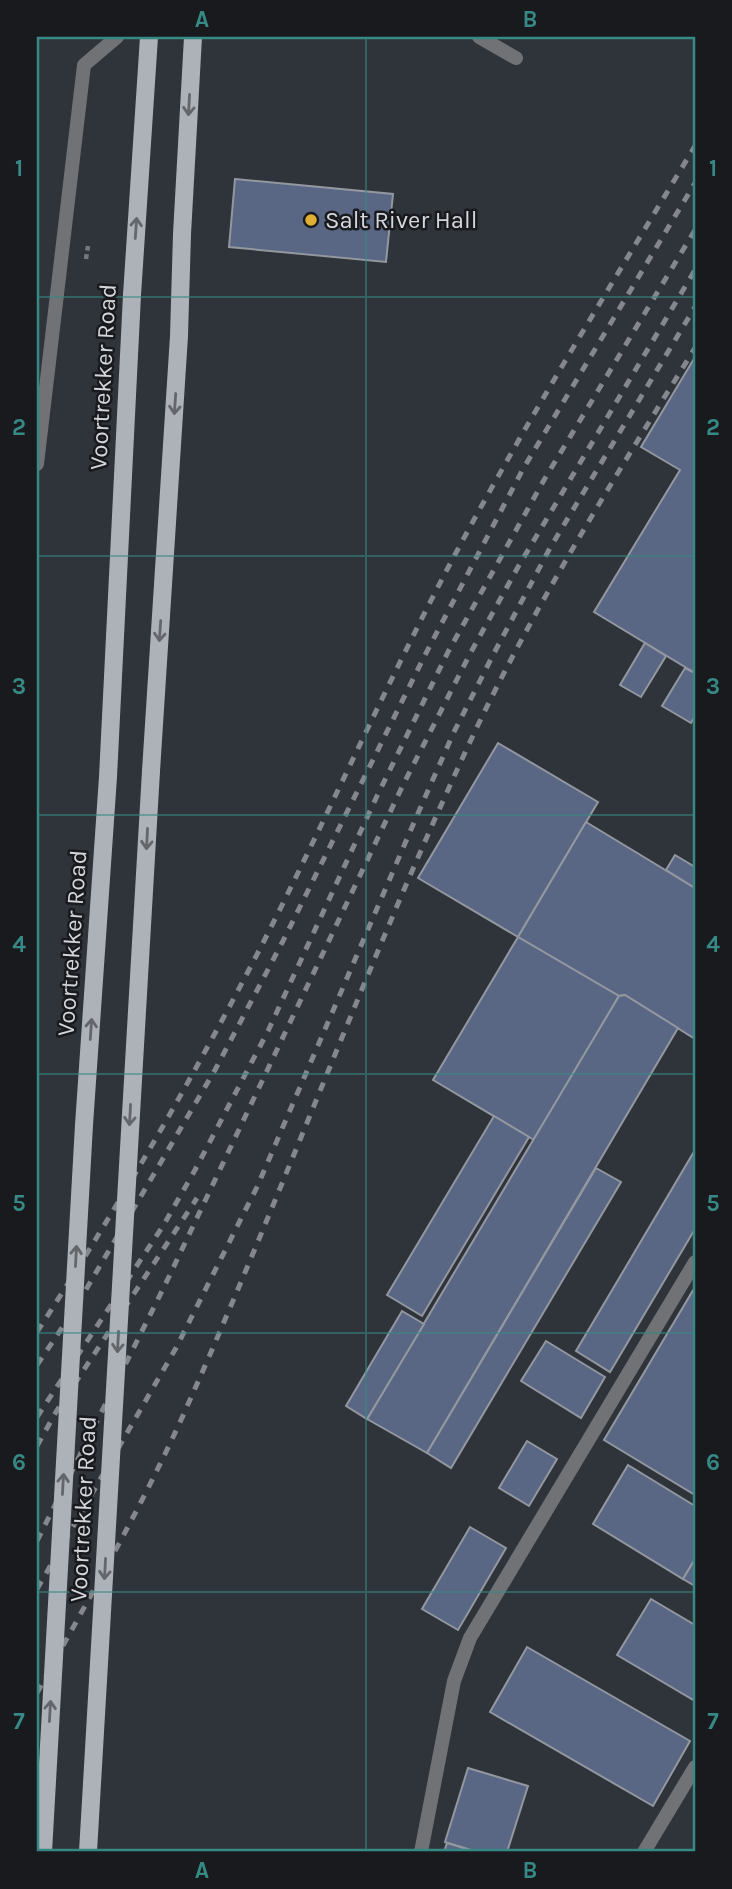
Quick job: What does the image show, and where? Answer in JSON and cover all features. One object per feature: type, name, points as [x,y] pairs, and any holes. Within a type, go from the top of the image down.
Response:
[{"type":"main road","name":"Voortrekker Road","points":[[43,1852],[82,1153],[108,777],[132,295],[149,37]]},
{"type":"main road","name":"Voortrekker Road","points":[[88,1852],[148,811],[179,336],[193,37]]},
{"type":"street","points":[[37,464],[39,421],[83,65],[117,37]]},
{"type":"street","points":[[479,37],[516,58]]},
{"type":"street","points":[[421,1852],[454,1681],[470,1638],[695,1262]]},
{"type":"street","points":[[644,1852],[695,1767]]},
{"type":"path","points":[[86,259],[88,245]]},
{"type":"building","name":"Salt River Hall","points":[[235,179],[393,194],[386,262],[229,247]]},
{"type":"building","points":[[695,357],[695,673],[594,612],[680,470],[641,447]]},
{"type":"building","points":[[645,643],[666,656],[641,697],[620,685]]},
{"type":"building","points":[[685,668],[695,673],[695,716],[691,723],[662,706]]},
{"type":"building","points":[[498,743],[598,802],[518,937],[418,878]]},
{"type":"building","points":[[586,822],[695,888],[695,1039],[625,995],[619,996],[518,937]]},
{"type":"building","points":[[675,855],[695,867],[695,888],[666,870]]},
{"type":"building","points":[[518,937],[619,996],[534,1140],[433,1080]]},
{"type":"building","points":[[625,995],[678,1028],[427,1453],[367,1419],[619,996]]},
{"type":"building","points":[[494,1116],[529,1137],[422,1316],[387,1295]]},
{"type":"building","points":[[695,1150],[695,1229],[610,1372],[576,1351]]},
{"type":"building","points":[[596,1168],[621,1182],[451,1468],[427,1453]]},
{"type":"building","points":[[695,1287],[695,1495],[604,1440]]},
{"type":"building","points":[[402,1311],[424,1324],[367,1419],[346,1406]]},
{"type":"building","points":[[546,1341],[605,1377],[581,1418],[521,1381]]},
{"type":"building","points":[[527,1441],[557,1459],[529,1506],[499,1488]]},
{"type":"building","points":[[628,1465],[695,1506],[695,1559],[683,1579],[593,1524]]},
{"type":"building","points":[[470,1527],[506,1548],[458,1630],[422,1609]]},
{"type":"building","points":[[695,1559],[695,1586],[683,1579]]},
{"type":"building","points":[[651,1599],[695,1625],[695,1701],[617,1655]]},
{"type":"building","points":[[527,1647],[690,1741],[653,1806],[490,1712]]},
{"type":"building","points":[[468,1768],[528,1786],[507,1852],[477,1852],[445,1842]]},
{"type":"building","points":[[447,1843],[477,1852],[444,1852]]},
{"type":"railway","points":[[37,1332],[156,1138],[239,988],[426,610],[479,511],[570,353],[695,146]]},
{"type":"railway","points":[[37,1365],[74,1310],[215,1070],[283,941],[425,655],[523,469],[695,183]]},
{"type":"railway","points":[[37,1417],[163,1226],[195,1170],[268,1031],[377,796],[448,652],[544,480],[695,230]]},
{"type":"railway","points":[[37,1541],[165,1285],[403,785],[471,652],[518,567],[695,270]]},
{"type":"railway","points":[[37,1589],[176,1348],[257,1187],[453,734],[493,655],[550,548],[695,307]]},
{"type":"railway","points":[[37,1693],[129,1524],[181,1420],[256,1247],[400,899],[477,727],[553,582],[695,348]]},
{"type":"railway","points":[[37,1446],[56,1412],[197,1198]]},
{"type":"place","name":"Salt River Hall","points":[[311,220]]}]
